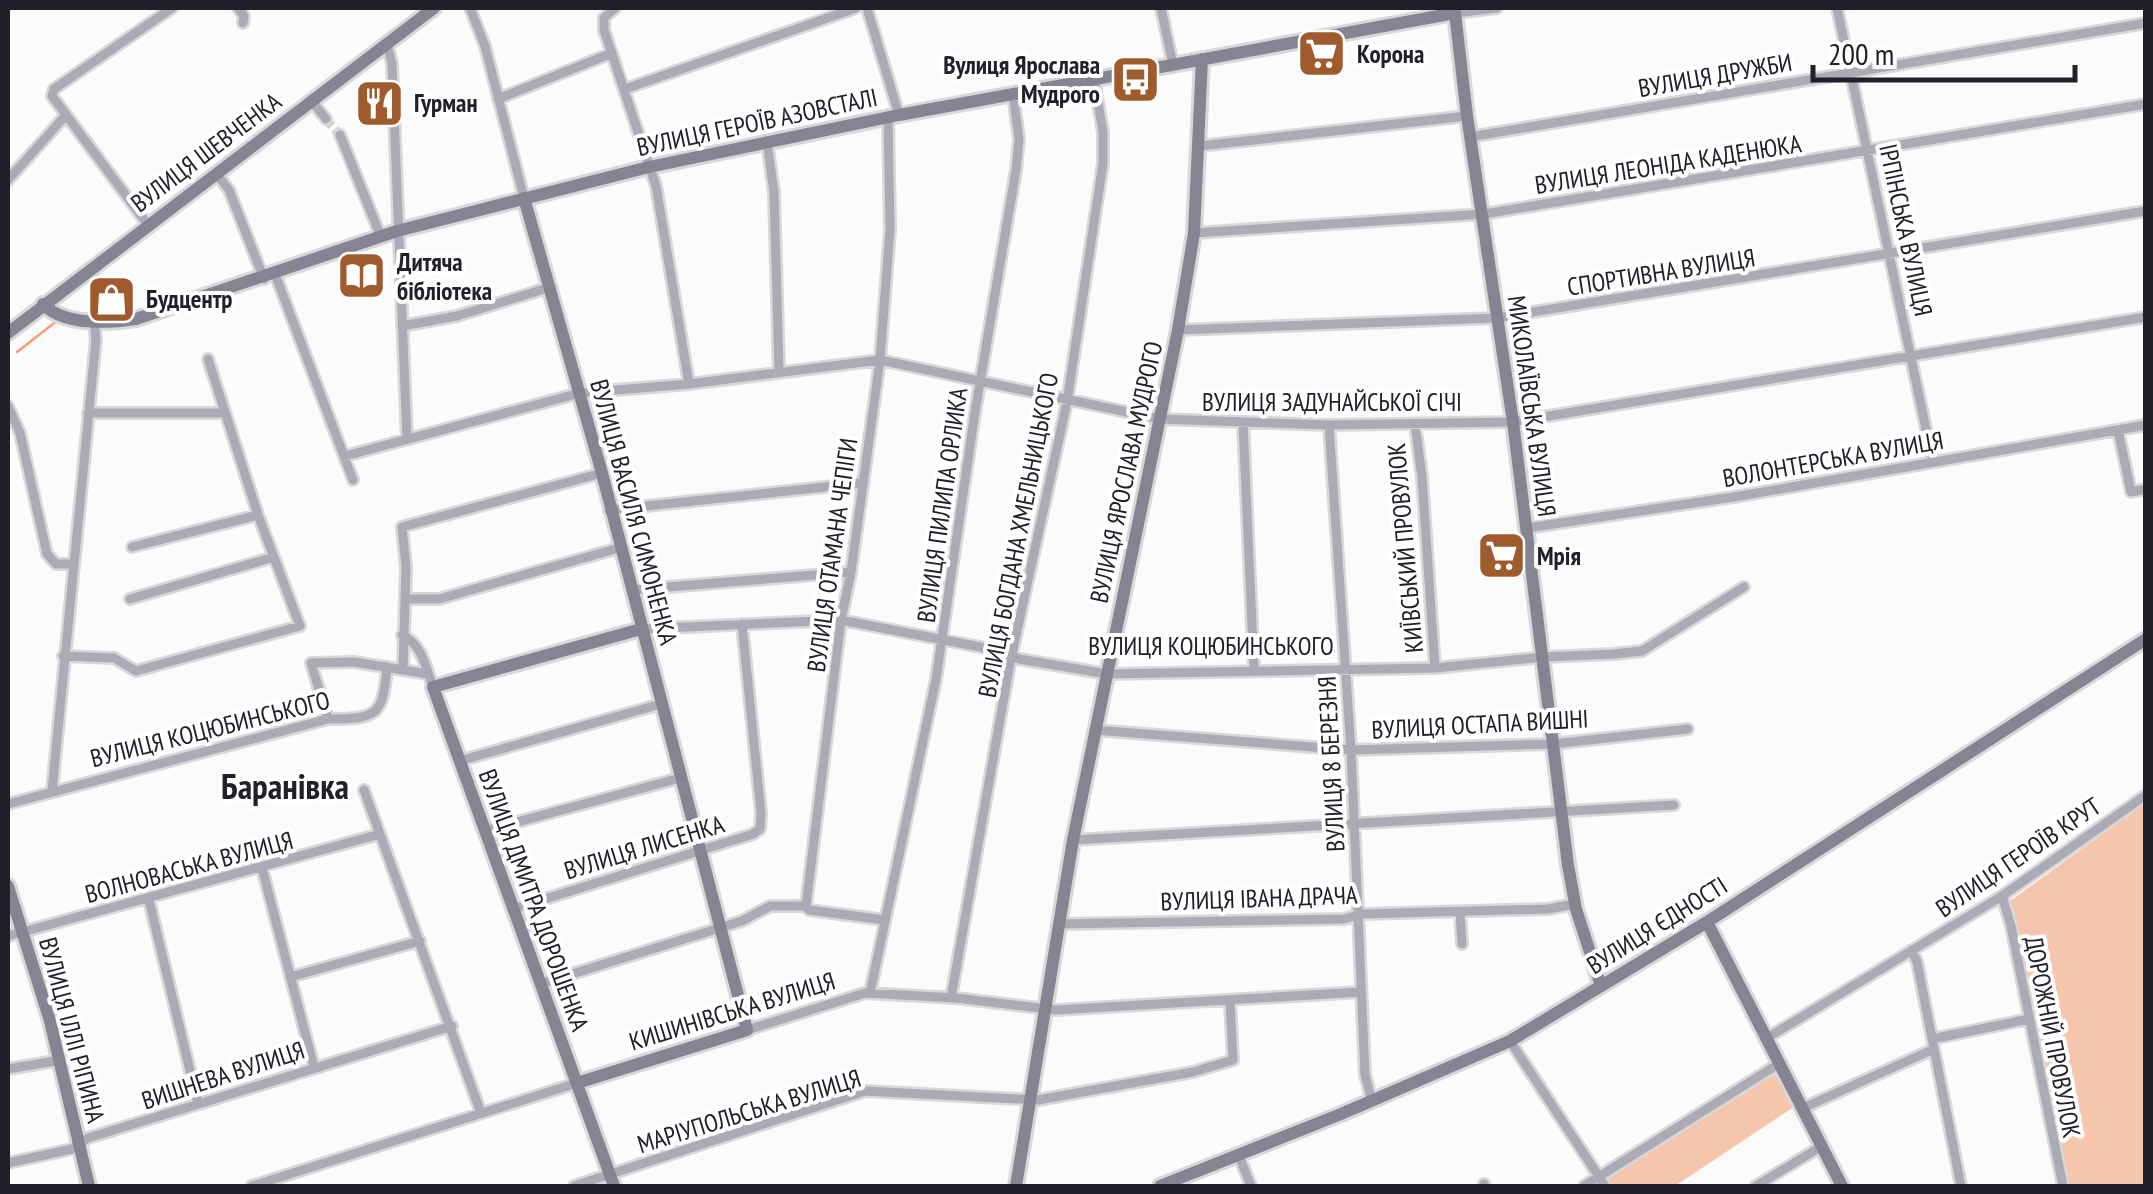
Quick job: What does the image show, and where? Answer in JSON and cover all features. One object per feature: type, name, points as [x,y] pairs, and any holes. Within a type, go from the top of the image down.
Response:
[{"type":"street","points":[[148,225],[52,96],[54,89],[172,8]]},
{"type":"street","points":[[238,8],[243,22]]},
{"type":"street","name":"ВУЛИЦЯ ШЕВЧЕНКА","points":[[8,333],[434,8]]},
{"type":"street","name":"ВУЛИЦЯ ВАСИЛЯ СИМОНЕНКА","points":[[470,8],[602,473],[747,1030]]},
{"type":"street","points":[[615,8],[603,24],[659,204],[689,384]]},
{"type":"street","points":[[625,89],[856,8]]},
{"type":"street","name":"ВУЛИЦЯ ОТАМАНА ЧЕПІГИ","points":[[806,906],[841,620],[880,360],[890,229],[894,116],[868,8]]},
{"type":"street","points":[[1161,8],[1173,65]]},
{"type":"street","name":"ВУЛИЦЯ ГЕРОЇВ АЗОВСТАЛІ","points":[[44,304],[58,314],[94,320],[136,319],[397,232],[649,166],[1454,10],[1497,8]]},
{"type":"street","name":"ІРПІНСЬКА ВУЛИЦЯ","points":[[1837,8],[1933,462]]},
{"type":"street","name":"МИКОЛАЇВСЬКА ВУЛИЦЯ","points":[[1454,10],[1544,656],[1560,812],[1575,904],[1601,986]]},
{"type":"street","name":"ВУЛИЦЯ ДРУЖБИ","points":[[1470,137],[2146,24]]},
{"type":"street","points":[[387,43],[392,64],[408,439]]},
{"type":"street","points":[[498,99],[612,53]]},
{"type":"street","name":"ВУЛИЦЯ ЯРОСЛАВА МУДРОГО","points":[[1016,1186],[1073,840],[1178,330],[1194,233],[1202,59]]},
{"type":"street","name":"ВУЛИЦЯ БОГДАНА ХМЕЛЬНИЦЬКОГО","points":[[951,998],[1012,655],[1067,402],[1103,163],[1103,132],[1094,79]]},
{"type":"street","name":"ВУЛИЦЯ ПИЛИПА ОРЛИКА","points":[[870,994],[943,639],[980,380],[1016,170],[1018,140],[1013,94]]},
{"type":"street","points":[[311,100],[326,119]]},
{"type":"street","name":"ВУЛИЦЯ ЛЕОНІДА КАДЕНЮКА","points":[[1194,233],[1484,214],[2146,104]]},
{"type":"street","points":[[8,180],[66,115]]},
{"type":"street","points":[[1200,146],[1466,116]]},
{"type":"street","points":[[340,135],[381,237]]},
{"type":"street","points":[[767,142],[774,192],[778,371]]},
{"type":"street","points":[[216,172],[229,190],[269,276],[353,480]]},
{"type":"street","name":"СПОРТИВНА ВУЛИЦЯ","points":[[1178,330],[1497,318],[2146,211]]},
{"type":"street","points":[[402,326],[457,316],[551,287]]},
{"type":"street","name":"ВУЛИЦЯ ЗАДУНАЙСЬКОЇ СІЧІ","points":[[345,456],[580,393],[880,360],[1160,419],[1329,425],[1513,422],[2146,317]]},
{"type":"street","points":[[52,791],[94,320]]},
{"type":"street","points":[[62,656],[114,658],[136,672],[299,627],[208,359]]},
{"type":"street","points":[[8,406],[20,432],[48,554],[56,564],[72,564]]},
{"type":"street","points":[[88,413],[225,412]]},
{"type":"street","points":[[1243,423],[1254,670]]},
{"type":"street","name":"КИЇВСЬКИЙ ПРОВУЛОК","points":[[1415,424],[1435,668]]},
{"type":"street","name":"ВУЛИЦЯ 8 БЕРЕЗНЯ","points":[[1329,425],[1351,750],[1365,1075],[1372,1101]]},
{"type":"street","name":"ВОЛОНТЕРСЬКА ВУЛИЦЯ","points":[[1527,528],[1740,496],[2146,425]]},
{"type":"street","points":[[2118,430],[2130,492],[2146,488]]},
{"type":"street","points":[[403,669],[402,527],[602,473]]},
{"type":"street","points":[[609,510],[862,484]]},
{"type":"street","points":[[132,547],[258,515]]},
{"type":"street","points":[[405,600],[439,599],[619,548]]},
{"type":"street","points":[[130,599],[274,557]]},
{"type":"street","points":[[630,590],[851,572]]},
{"type":"street","name":"ВУЛИЦЯ КОЦЮБИНСЬКОГО","points":[[430,680],[641,628],[841,620],[1107,674],[1435,668],[1544,656],[1642,651],[1744,588]]},
{"type":"street","name":"ВУЛИЦЯ ЛИСЕНКА","points":[[513,910],[760,829],[742,624]]},
{"type":"street","name":"ВУЛИЦЯ ДМИТРА ДОРОШЕНКА","points":[[402,636],[413,640],[430,680],[612,1181]]},
{"type":"street","name":"ВУЛИЦЯ ЄДНОСТІ","points":[[1160,1186],[1510,1041],[1707,922],[2146,639]]},
{"type":"street","points":[[328,718],[311,663],[387,666],[430,680]]},
{"type":"street","name":"ВУЛИЦЯ КОЦЮБИНСЬКОГО","points":[[8,804],[328,718],[360,719],[377,712],[383,703],[387,666]]},
{"type":"street","points":[[459,761],[661,704]]},
{"type":"street","name":"ВУЛИЦЯ ОСТАПА ВИШНІ","points":[[1094,730],[1351,750],[1553,744],[1688,729]]},
{"type":"street","points":[[484,832],[680,778]]},
{"type":"street","points":[[364,790],[482,1113]]},
{"type":"street","name":"ВУЛИЦЯ ГЕРОЇВ КРУТ","points":[[1767,1038],[2002,896],[2146,796]]},
{"type":"street","points":[[1073,840],[1674,805]]},
{"type":"street","name":"ВОЛНОВАСЬКА ВУЛИЦЯ","points":[[8,936],[380,834]]},
{"type":"street","points":[[262,868],[314,1067]]},
{"type":"street","name":"ВУЛИЦЯ ІЛЛІ РІПИНА","points":[[8,886],[61,1060],[90,1186]]},
{"type":"street","name":"ДОРОЖНІЙ ПРОВУЛОК","points":[[2002,896],[2063,1186]]},
{"type":"street","points":[[149,900],[198,1104]]},
{"type":"street","name":"ВУЛИЦЯ ІВАНА ДРАЧА","points":[[1058,924],[1548,909],[1575,904]]},
{"type":"street","points":[[540,984],[742,921],[770,906],[806,906],[809,910],[886,920]]},
{"type":"street","points":[[1460,912],[1462,944]]},
{"type":"street","points":[[1707,922],[1842,1186]]},
{"type":"street","points":[[290,977],[420,941]]},
{"type":"street","points":[[1912,950],[1962,1186]]},
{"type":"street","name":"КИШИНІВСЬКА ВУЛИЦЯ","points":[[252,1186],[870,994],[1056,1010],[1361,992]]},
{"type":"street","name":"МАРІУПОЛЬСЬКА ВУЛИЦЯ","points":[[574,1186],[612,1181],[865,1091],[1038,1100],[1233,1060],[1230,1000]]},
{"type":"street","points":[[1802,1108],[1933,1044],[2029,1019]]},
{"type":"street","name":"ВИШНЕВА ВУЛИЦЯ","points":[[8,1164],[70,1149],[88,1138],[452,1026]]},
{"type":"street","points":[[1510,1041],[1605,1186]]},
{"type":"street","points":[[8,1069],[61,1060]]},
{"type":"street","points":[[1584,1186],[1780,1063]]},
{"type":"street","points":[[1756,1186],[1822,1146]]},
{"type":"street","points":[[1239,1156],[1251,1186]]},
{"type":"shaded area","points":[[2145,803],[2145,1186],[2066,1186],[2010,901]]},
{"type":"shaded area","points":[[1777,1068],[1797,1105],[1675,1186],[1609,1186],[1608,1179],[1614,1171]]},
{"type":"waterway","points":[[17,352],[58,320]]},
{"type":"tunnel","points":[[326,119],[340,135]]},
{"type":"place","name":"Корона","points":[[1322,54]]},
{"type":"place","name":"Вулиця Ярослава Мудрого","points":[[1135,79]]},
{"type":"place","name":"Гурман","points":[[379,103]]},
{"type":"place","name":"Дитяча бібліотека","points":[[362,276]]},
{"type":"place","name":"Будцентр","points":[[111,299]]},
{"type":"place","name":"Мрія","points":[[1502,556]]},
{"type":"district","name":"Баранівка","points":[[285,787]]}]
